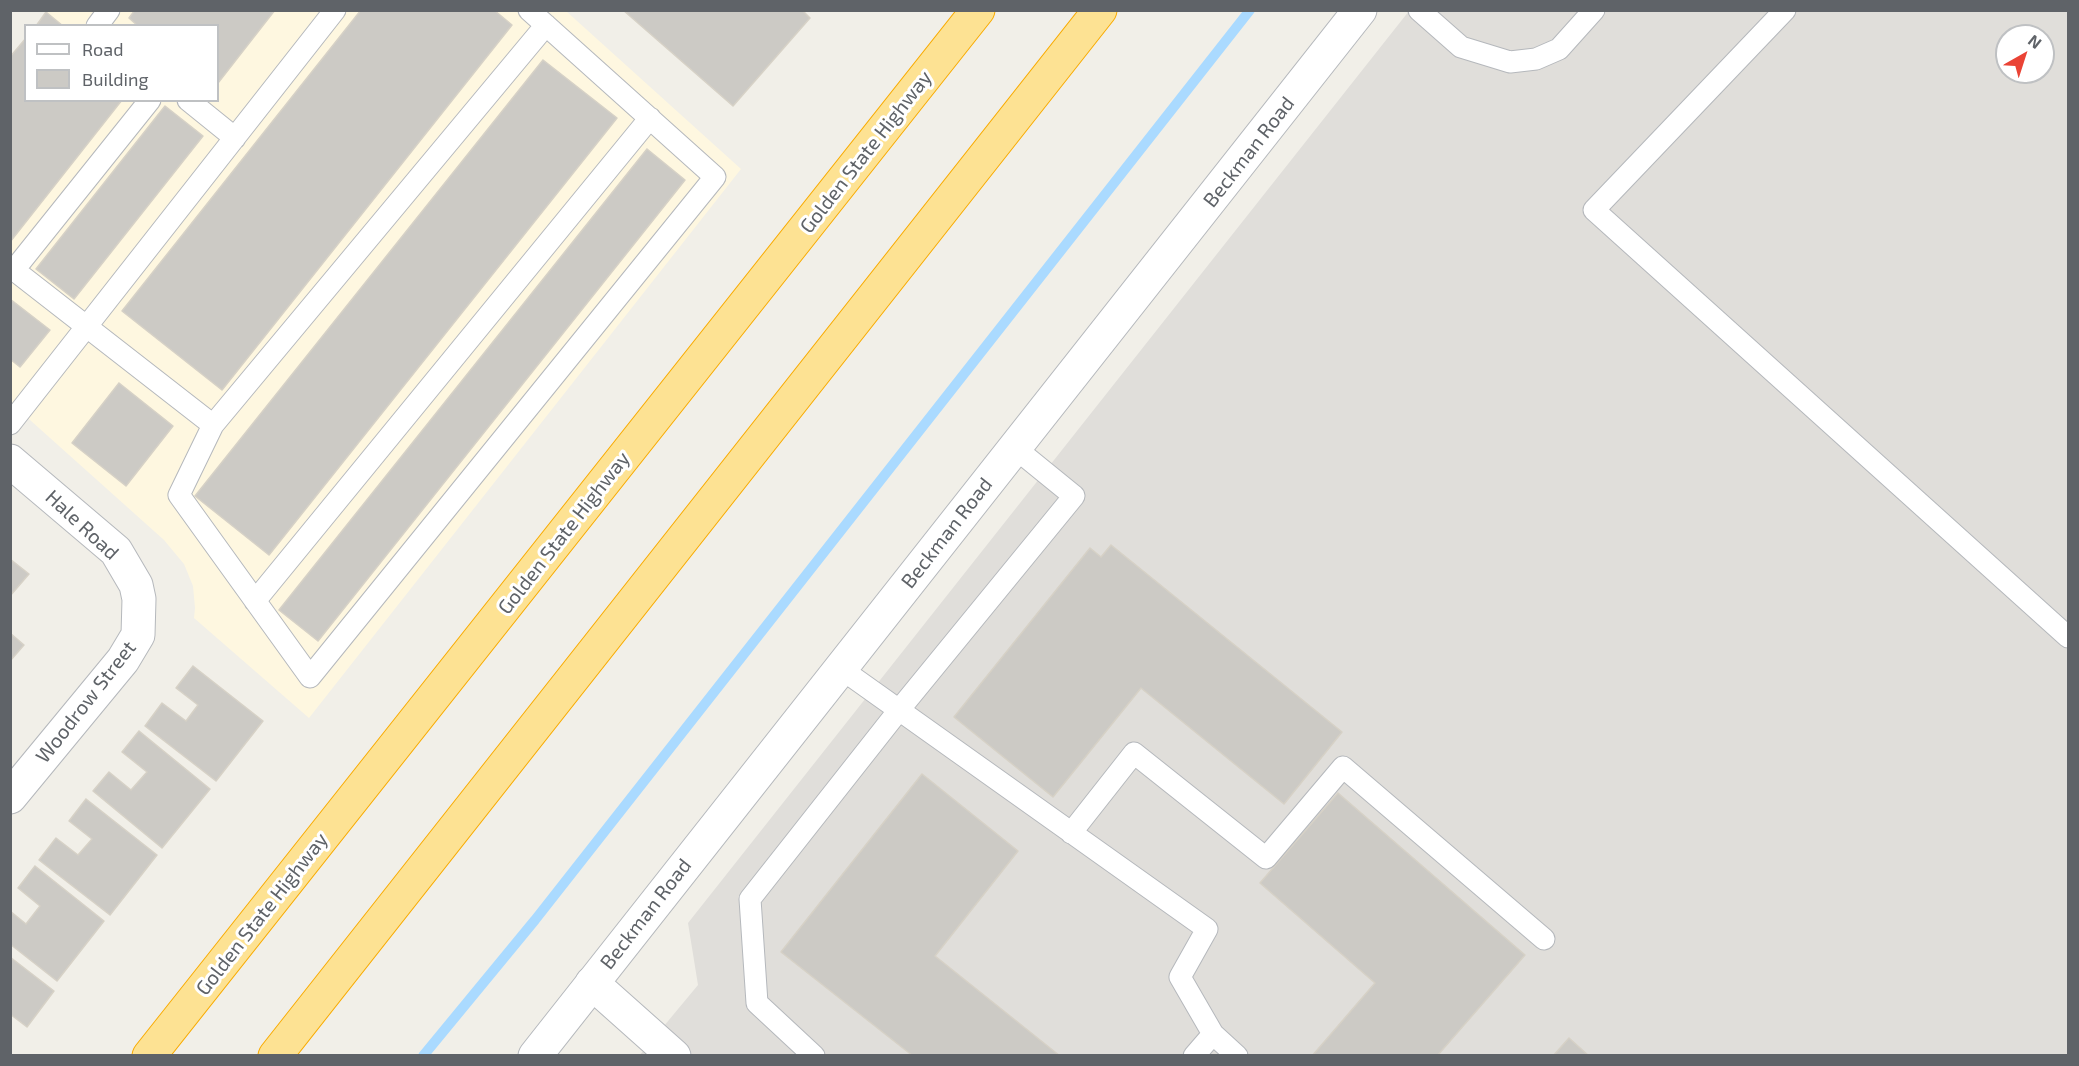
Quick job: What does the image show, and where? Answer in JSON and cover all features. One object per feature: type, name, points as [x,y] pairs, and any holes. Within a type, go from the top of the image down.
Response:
[{"type":"highway","name":"Golden State Highway","points":[[149,1056],[978,10]]},
{"type":"highway","points":[[275,1056],[1100,10]]},
{"type":"street","name":"Beckman Road","points":[[535,1056],[1360,10]]},
{"type":"street","name":"Hale Road","points":[[10,461],[116,551],[136,585],[139,599]]},
{"type":"street","name":"Woodrow Street","points":[[10,797],[123,660],[138,635],[139,599]]},
{"type":"street","points":[[592,983],[674,1056]]},
{"type":"lane","points":[[98,24],[109,10]]},
{"type":"lane","points":[[10,424],[335,10]]},
{"type":"lane","points":[[530,10],[715,177],[310,677],[179,495],[213,425],[546,25]]},
{"type":"lane","points":[[1419,10],[1461,47],[1510,62],[1536,59],[1559,50],[1594,10]]},
{"type":"lane","points":[[1785,10],[1594,210],[2068,637]]},
{"type":"lane","points":[[148,102],[14,270],[213,425]]},
{"type":"lane","points":[[190,102],[235,138]]},
{"type":"lane","points":[[255,601],[650,118]]},
{"type":"lane","points":[[814,1056],[757,1004],[750,899],[899,710],[1074,496],[1015,448]]},
{"type":"lane","points":[[840,668],[1207,929],[1180,977],[1213,1034],[1237,1056]]},
{"type":"lane","points":[[1071,833],[1134,753],[1266,858],[1342,767],[1544,939]]},
{"type":"lane","points":[[1194,1056],[1213,1034]]},
{"type":"shaded area","points":[[49,11],[566,11],[741,169],[309,718],[194,618],[193,586],[184,564],[164,540],[11,403],[11,59],[24,95],[24,102],[219,102],[219,24],[38,24]]},
{"type":"shaded area","points":[[1409,11],[2068,11],[2068,1055],[639,1056],[698,985],[688,923]]},
{"type":"building","points":[[135,10],[275,10],[219,82],[219,24],[136,24],[129,18]]},
{"type":"building","points":[[361,10],[494,10],[512,25],[222,390],[122,311]]},
{"type":"building","points":[[623,10],[802,10],[810,18],[733,106]]},
{"type":"building","points":[[46,12],[61,24],[37,24]]},
{"type":"building","points":[[24,40],[24,102],[120,102],[10,242],[10,57]]},
{"type":"building","points":[[543,60],[617,118],[269,555],[195,496]]},
{"type":"building","points":[[165,106],[203,136],[74,299],[36,269]]},
{"type":"building","points":[[647,149],[685,180],[318,641],[279,610]]},
{"type":"building","points":[[10,299],[50,330],[20,367],[10,359]]},
{"type":"building","points":[[119,383],[173,426],[126,486],[72,443]]},
{"type":"building","points":[[1111,545],[1342,732],[1284,804],[1141,688],[1053,797],[954,717],[1090,548],[1101,557]]},
{"type":"building","points":[[10,559],[29,574],[10,596]]},
{"type":"building","points":[[10,633],[24,645],[10,661]]},
{"type":"building","points":[[193,666],[263,721],[216,781],[145,726],[162,703],[186,721],[198,705],[176,688]]},
{"type":"building","points":[[139,731],[210,789],[162,848],[93,791],[109,772],[131,790],[147,772],[122,752]]},
{"type":"building","points":[[922,774],[1018,851],[935,956],[1060,1056],[913,1056],[781,952]]},
{"type":"building","points":[[1338,793],[1525,955],[1437,1056],[1312,1056],[1375,983],[1260,883]]},
{"type":"building","points":[[86,799],[157,855],[110,915],[39,860],[56,838],[78,855],[92,839],[69,821]]},
{"type":"building","points":[[35,866],[104,921],[57,981],[10,944],[10,911],[26,924],[40,906],[18,888]]},
{"type":"building","points":[[10,957],[54,991],[27,1027],[10,1014]]},
{"type":"building","points":[[1569,1038],[1589,1056],[1553,1056]]},
{"type":"waterway","points":[[423,1056],[535,920],[1250,10]]}]
